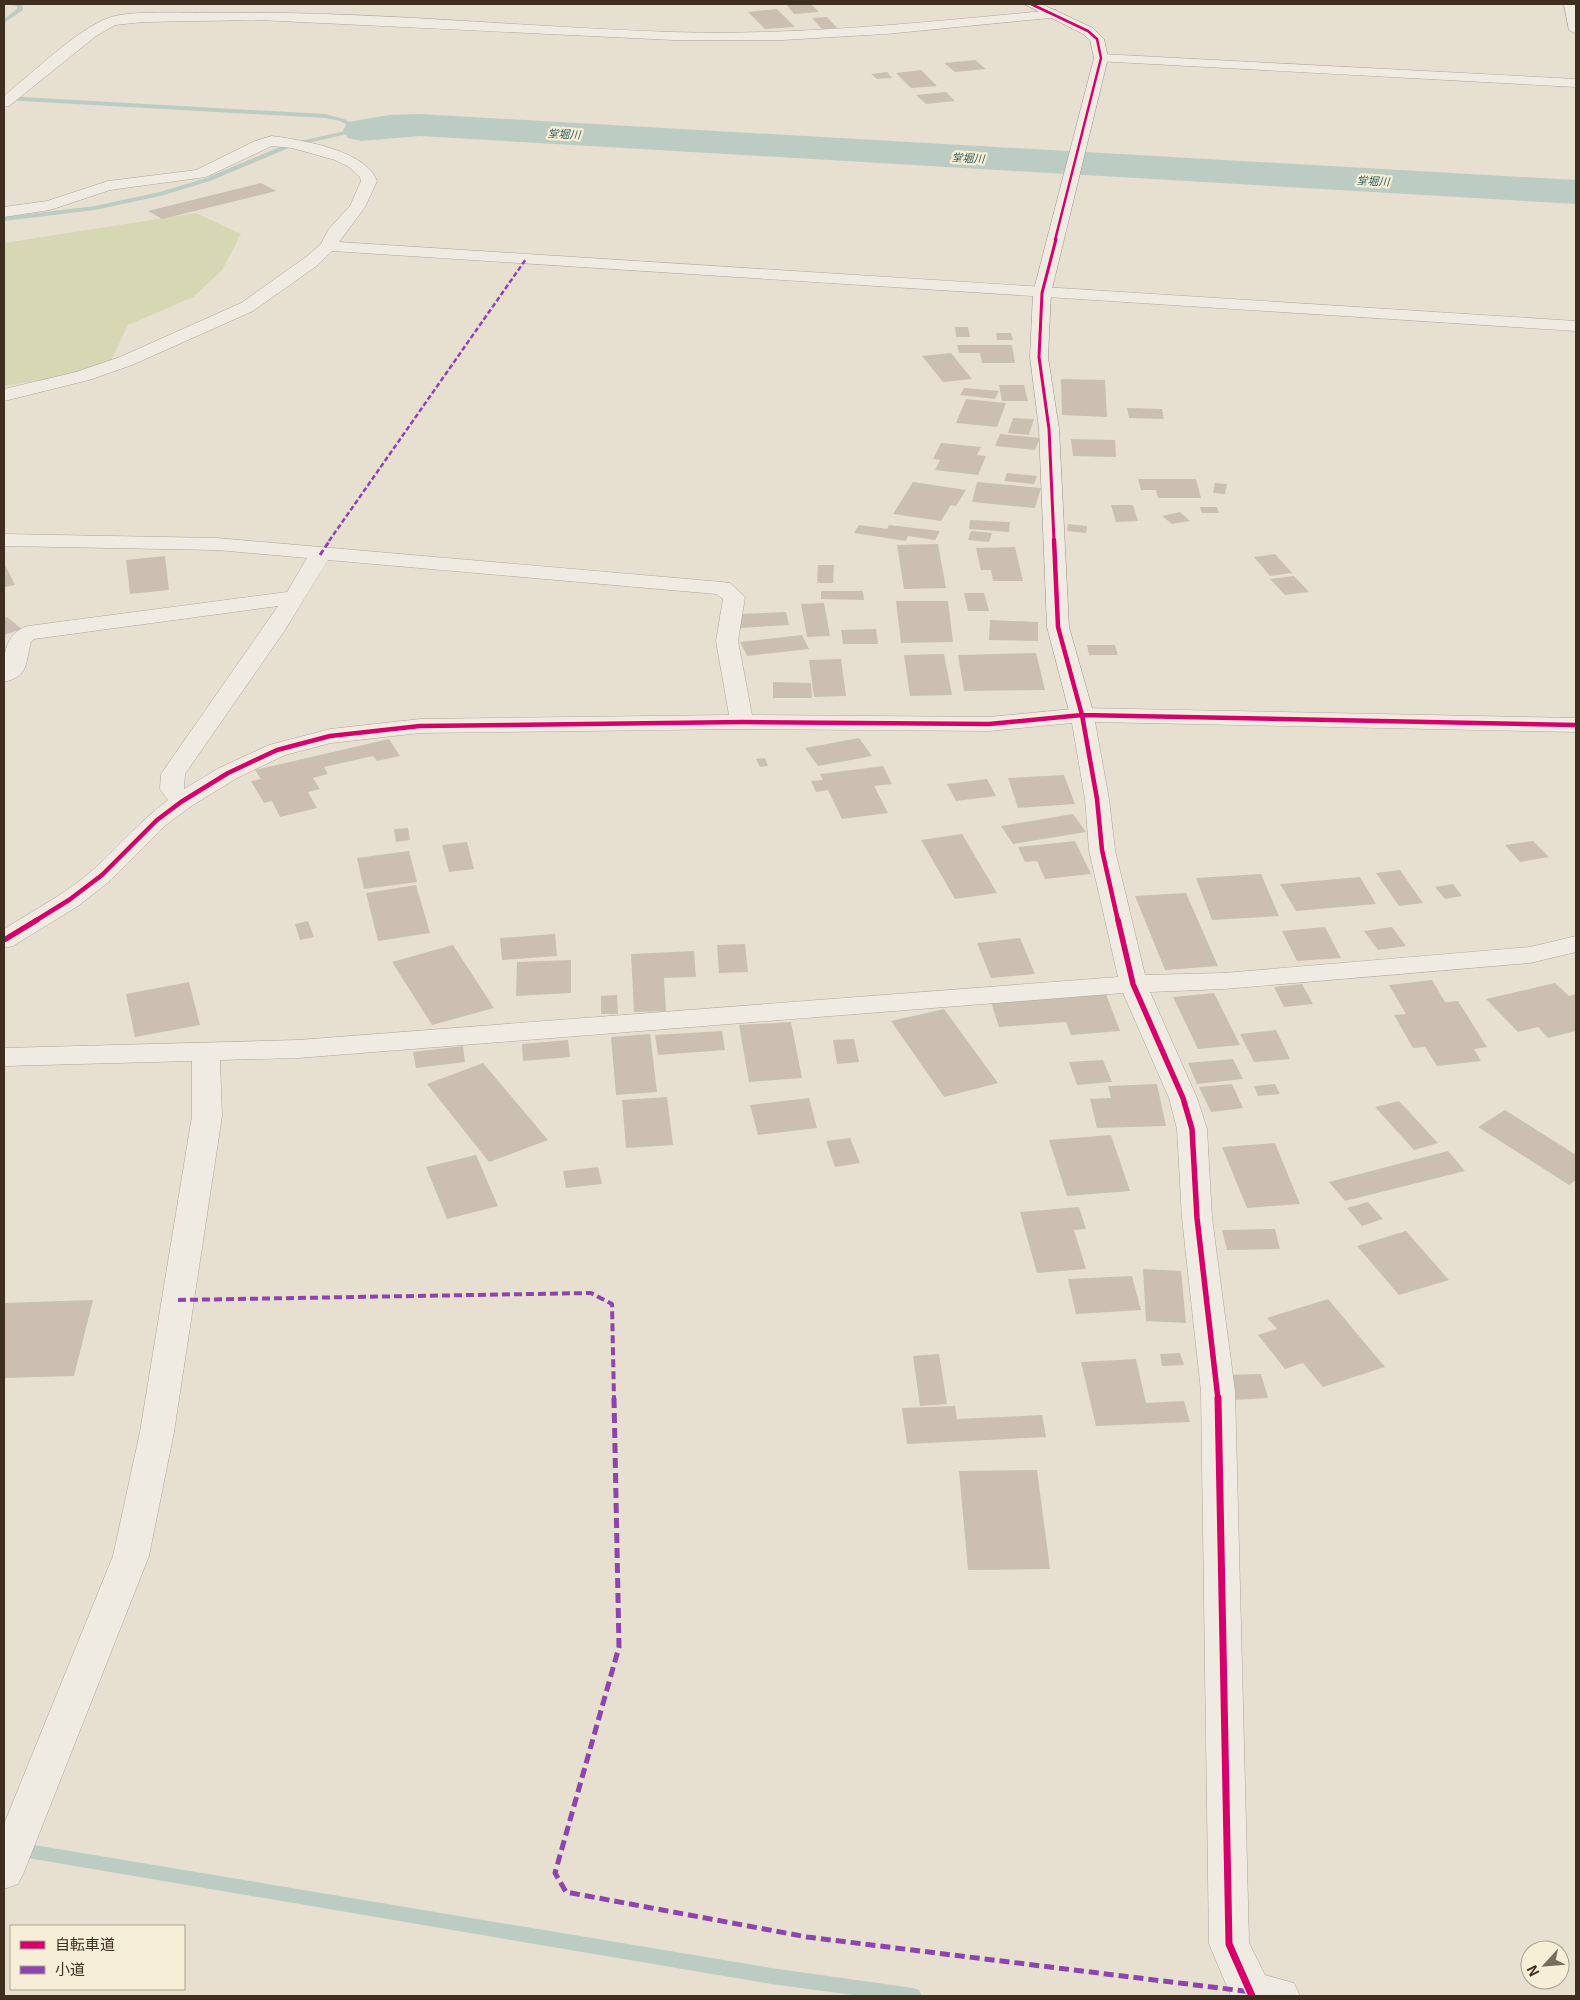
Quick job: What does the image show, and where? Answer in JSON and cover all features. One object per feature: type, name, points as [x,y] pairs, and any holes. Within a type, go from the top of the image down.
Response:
[{"type":"street","points":[[1031,4],[1077,24],[1093,35],[1097,39],[1101,58],[1042,294],[1039,357],[1049,429],[1058,627],[1082,715],[1097,799],[1102,850],[1133,984],[1183,1098],[1192,1129],[1197,1218],[1218,1391],[1229,1944],[1261,1995]]},
{"type":"street","points":[[1570,4],[1576,30]]},
{"type":"street","points":[[4,104],[91,33],[112,21],[259,16],[673,36],[764,36],[886,30],[1056,14]]},
{"type":"street","points":[[1101,58],[1576,83]]},
{"type":"street","points":[[4,212],[50,205],[108,186],[200,174],[260,144],[282,142],[340,157],[354,164],[366,175],[369,181],[365,193],[357,206],[334,234],[328,246],[312,261],[260,299],[228,316],[126,361],[82,376],[4,395]]},
{"type":"street","points":[[328,246],[1042,294],[1576,326]]},
{"type":"street","points":[[4,540],[217,544],[320,555],[722,588],[734,597],[728,641],[742,722]]},
{"type":"street","points":[[181,802],[172,789],[173,774],[274,630],[320,555]]},
{"type":"street","points":[[4,674],[12,672],[20,639],[28,633],[265,600],[293,598]]},
{"type":"street","points":[[4,940],[69,900],[102,875],[157,820],[181,802],[228,773],[277,750],[330,736],[420,726],[742,722],[989,724],[1082,715],[1576,725]]},
{"type":"street","points":[[4,1057],[206,1054],[298,1050],[1133,984],[1224,981],[1530,955],[1576,944]]},
{"type":"street","points":[[4,1872],[131,1556],[157,1432],[207,1116],[206,1054]]},
{"type":"green space","points":[[196,213],[241,234],[222,270],[193,297],[128,325],[107,369],[4,386],[4,243]]},
{"type":"building","points":[[786,4],[811,4],[819,12],[794,14]]},
{"type":"building","points":[[777,9],[795,27],[765,29],[748,12]]},
{"type":"building","points":[[827,17],[837,28],[822,29],[812,18]]},
{"type":"building","points":[[975,60],[986,69],[955,72],[944,63]]},
{"type":"building","points":[[921,70],[937,86],[911,88],[896,73]]},
{"type":"building","points":[[887,72],[892,78],[877,79],[871,74]]},
{"type":"building","points":[[946,92],[955,101],[926,104],[916,95]]},
{"type":"building","points":[[261,183],[276,191],[162,219],[148,211]]},
{"type":"building","points":[[955,327],[968,327],[970,337],[956,337]]},
{"type":"building","points":[[996,333],[1011,333],[1013,340],[997,340]]},
{"type":"building","points":[[957,345],[1012,345],[1015,363],[982,363],[980,353],[959,353]]},
{"type":"building","points":[[951,353],[972,379],[943,382],[922,356]]},
{"type":"building","points":[[1061,379],[1105,380],[1107,417],[1062,415]]},
{"type":"building","points":[[999,385],[1024,385],[1028,401],[1002,401]]},
{"type":"building","points":[[964,388],[999,391],[995,399],[960,395]]},
{"type":"building","points":[[966,399],[1006,403],[997,427],[956,423]]},
{"type":"building","points":[[1127,408],[1162,409],[1164,419],[1129,418]]},
{"type":"building","points":[[1013,418],[1034,419],[1029,435],[1008,433]]},
{"type":"building","points":[[1000,434],[1040,438],[1035,450],[995,446]]},
{"type":"building","points":[[1071,439],[1115,440],[1116,457],[1073,456]]},
{"type":"building","points":[[941,443],[981,447],[977,455],[986,456],[978,475],[935,470],[940,460],[933,459]]},
{"type":"building","points":[[1007,473],[1037,476],[1034,484],[1004,481]]},
{"type":"building","points":[[1138,479],[1196,479],[1201,498],[1158,498],[1156,490],[1141,490]]},
{"type":"building","points":[[913,482],[966,490],[956,506],[951,505],[941,521],[893,514]]},
{"type":"building","points":[[977,482],[1041,488],[1035,508],[972,502]]},
{"type":"building","points":[[1215,483],[1227,484],[1225,494],[1213,493]]},
{"type":"building","points":[[1111,505],[1133,505],[1138,521],[1116,522]]},
{"type":"building","points":[[1200,507],[1217,507],[1219,513],[1202,513]]},
{"type":"building","points":[[1180,512],[1190,521],[1172,524],[1162,516]]},
{"type":"building","points":[[970,520],[1010,522],[1009,532],[969,529]]},
{"type":"building","points":[[1068,524],[1087,526],[1086,533],[1067,531]]},
{"type":"building","points":[[859,525],[887,529],[889,525],[940,531],[935,540],[908,536],[906,541],[854,533]]},
{"type":"building","points":[[971,531],[992,533],[989,542],[968,540]]},
{"type":"building","points":[[938,544],[946,588],[904,589],[897,545]]},
{"type":"building","points":[[1015,547],[1023,581],[993,581],[991,570],[981,570],[976,548]]},
{"type":"building","points":[[1275,554],[1292,573],[1270,576],[1254,557]]},
{"type":"building","points":[[165,556],[169,590],[130,594],[126,560]]},
{"type":"building","points":[[4,563],[15,585],[4,587]]},
{"type":"building","points":[[818,565],[834,565],[833,583],[817,583]]},
{"type":"building","points":[[1294,576],[1309,592],[1285,595],[1270,579]]},
{"type":"building","points":[[821,591],[863,591],[864,600],[821,599]]},
{"type":"building","points":[[964,593],[984,593],[989,611],[968,611]]},
{"type":"building","points":[[896,601],[948,601],[953,642],[901,643]]},
{"type":"building","points":[[824,603],[830,636],[807,637],[801,604]]},
{"type":"building","points":[[786,612],[789,625],[739,628],[737,614]]},
{"type":"building","points":[[7,617],[22,629],[4,635],[4,618]]},
{"type":"building","points":[[990,620],[1038,622],[1038,641],[989,640]]},
{"type":"building","points":[[876,629],[878,644],[843,644],[841,630]]},
{"type":"building","points":[[802,635],[809,649],[747,656],[740,642]]},
{"type":"building","points":[[1087,645],[1115,645],[1118,655],[1089,655]]},
{"type":"building","points":[[1036,653],[1045,690],[964,691],[958,655]]},
{"type":"building","points":[[944,654],[952,695],[910,696],[904,655]]},
{"type":"building","points":[[841,659],[846,696],[814,697],[809,660]]},
{"type":"building","points":[[773,682],[811,683],[812,698],[773,698]]},
{"type":"building","points":[[859,738],[872,756],[818,766],[805,748]]},
{"type":"building","points":[[389,739],[400,756],[377,761],[373,756],[324,767],[328,774],[313,778],[320,789],[308,792],[317,808],[280,817],[272,801],[264,803],[251,781],[261,779],[255,770]]},
{"type":"building","points":[[765,758],[768,766],[760,767],[756,759]]},
{"type":"building","points":[[883,766],[892,784],[874,786],[888,813],[842,819],[828,790],[816,792],[811,781],[823,780],[820,774]]},
{"type":"building","points":[[1064,775],[1075,804],[1018,808],[1008,778]]},
{"type":"building","points":[[987,779],[996,796],[956,801],[947,784]]},
{"type":"building","points":[[1073,814],[1086,832],[1013,844],[1001,826]]},
{"type":"building","points":[[408,828],[410,840],[396,842],[394,829]]},
{"type":"building","points":[[962,834],[997,893],[955,899],[921,840]]},
{"type":"building","points":[[1075,841],[1091,874],[1045,879],[1037,861],[1025,862],[1018,847]]},
{"type":"building","points":[[1533,841],[1549,857],[1520,862],[1505,845]]},
{"type":"building","points":[[467,842],[474,869],[449,872],[442,845]]},
{"type":"building","points":[[409,851],[417,882],[364,889],[357,858]]},
{"type":"building","points":[[1400,870],[1423,903],[1399,906],[1376,873]]},
{"type":"building","points":[[1261,874],[1279,916],[1212,920],[1196,878]]},
{"type":"building","points":[[1360,877],[1376,904],[1296,911],[1280,884]]},
{"type":"building","points":[[1453,884],[1462,896],[1445,899],[1435,887]]},
{"type":"building","points":[[416,885],[430,933],[378,941],[366,893]]},
{"type":"building","points":[[1186,893],[1218,966],[1165,970],[1135,896]]},
{"type":"building","points":[[308,921],[314,937],[300,940],[295,924]]},
{"type":"building","points":[[1325,927],[1341,958],[1297,961],[1282,931]]},
{"type":"building","points":[[1392,927],[1406,946],[1378,950],[1364,931]]},
{"type":"building","points":[[555,934],[557,956],[502,960],[500,938]]},
{"type":"building","points":[[1020,938],[1035,974],[991,978],[977,943]]},
{"type":"building","points":[[745,944],[748,972],[719,973],[717,945]]},
{"type":"building","points":[[453,945],[494,1008],[432,1025],[392,962]]},
{"type":"building","points":[[694,951],[696,977],[664,978],[666,1011],[634,1012],[631,954]]},
{"type":"building","points":[[571,960],[571,993],[516,996],[517,962]]},
{"type":"building","points":[[1432,980],[1445,1002],[1458,1001],[1487,1047],[1474,1049],[1481,1061],[1437,1066],[1425,1047],[1413,1048],[1394,1015],[1406,1014],[1389,985]]},
{"type":"building","points":[[189,982],[200,1025],[135,1037],[126,994]]},
{"type":"building","points":[[1555,983],[1569,996],[1576,994],[1576,1031],[1548,1038],[1538,1027],[1518,1032],[1486,999]]},
{"type":"building","points":[[1302,984],[1313,1004],[1284,1007],[1274,987]]},
{"type":"building","points":[[1214,993],[1240,1045],[1198,1049],[1173,997]]},
{"type":"building","points":[[1106,994],[1120,1031],[1071,1035],[1066,1022],[999,1027],[991,1002]]},
{"type":"building","points":[[617,995],[618,1014],[601,1014],[601,996]]},
{"type":"building","points":[[944,1009],[998,1083],[944,1097],[891,1021]]},
{"type":"building","points":[[791,1022],[802,1078],[749,1082],[739,1025]]},
{"type":"building","points":[[1276,1030],[1290,1059],[1254,1062],[1240,1034]]},
{"type":"building","points":[[722,1031],[725,1050],[658,1055],[655,1035]]},
{"type":"building","points":[[650,1034],[657,1092],[616,1095],[611,1037]]},
{"type":"building","points":[[854,1039],[859,1062],[837,1064],[833,1040]]},
{"type":"building","points":[[568,1040],[570,1057],[523,1061],[522,1044]]},
{"type":"building","points":[[463,1046],[465,1062],[416,1068],[413,1052]]},
{"type":"building","points":[[1233,1059],[1243,1079],[1197,1084],[1188,1063]]},
{"type":"building","points":[[1103,1060],[1112,1082],[1077,1085],[1069,1062]]},
{"type":"building","points":[[483,1063],[548,1140],[489,1162],[427,1084]]},
{"type":"building","points":[[1157,1084],[1166,1126],[1097,1128],[1090,1099],[1111,1098],[1108,1086]]},
{"type":"building","points":[[1232,1084],[1243,1108],[1211,1112],[1199,1087]]},
{"type":"building","points":[[1275,1084],[1280,1094],[1258,1096],[1254,1086]]},
{"type":"building","points":[[667,1097],[673,1145],[626,1148],[622,1100]]},
{"type":"building","points":[[809,1098],[817,1128],[758,1135],[750,1105]]},
{"type":"building","points":[[1399,1101],[1438,1143],[1414,1150],[1375,1107]]},
{"type":"building","points":[[1505,1110],[1576,1155],[1576,1180],[1569,1185],[1478,1127]]},
{"type":"building","points":[[1111,1135],[1130,1191],[1067,1196],[1049,1140]]},
{"type":"building","points":[[850,1138],[860,1163],[835,1167],[826,1141]]},
{"type":"building","points":[[1275,1143],[1300,1204],[1247,1208],[1222,1147]]},
{"type":"building","points":[[1448,1151],[1465,1171],[1345,1201],[1329,1182]]},
{"type":"building","points":[[476,1155],[498,1206],[447,1219],[426,1167]]},
{"type":"building","points":[[598,1167],[602,1184],[566,1188],[563,1171]]},
{"type":"building","points":[[1368,1202],[1383,1219],[1362,1226],[1347,1208]]},
{"type":"building","points":[[1079,1207],[1086,1229],[1074,1230],[1086,1269],[1037,1273],[1020,1212]]},
{"type":"building","points":[[1275,1229],[1280,1249],[1227,1250],[1222,1230]]},
{"type":"building","points":[[1406,1231],[1449,1280],[1399,1295],[1357,1246]]},
{"type":"building","points":[[1143,1269],[1181,1271],[1186,1323],[1146,1321]]},
{"type":"building","points":[[1132,1276],[1141,1310],[1076,1314],[1068,1279]]},
{"type":"building","points":[[1328,1299],[1385,1367],[1323,1387],[1303,1363],[1285,1369],[1258,1335],[1277,1329],[1267,1318]]},
{"type":"building","points":[[93,1300],[74,1376],[4,1378],[4,1303]]},
{"type":"building","points":[[1180,1353],[1184,1365],[1162,1366],[1160,1354]]},
{"type":"building","points":[[939,1354],[947,1404],[920,1406],[913,1356]]},
{"type":"building","points":[[1136,1359],[1146,1403],[1184,1401],[1190,1422],[1096,1426],[1081,1362]]},
{"type":"building","points":[[1261,1374],[1268,1398],[1234,1400],[1227,1375]]},
{"type":"building","points":[[955,1406],[957,1419],[1042,1415],[1046,1437],[907,1444],[902,1408]]},
{"type":"building","points":[[1037,1470],[1050,1569],[968,1570],[959,1471]]},
{"type":"waterway","points":[[4,21],[20,10],[20,5],[9,4]]},
{"type":"waterway","points":[[4,98],[325,116],[342,120],[361,130],[289,146],[208,180],[162,194],[95,208],[4,219]]},
{"type":"waterway","name":"堂堀川","points":[[361,130],[389,126],[420,125],[1576,192]]},
{"type":"waterway","points":[[4,1847],[771,1976],[913,1996]]},
{"type":"marked path","points":[[320,555],[526,259]]},
{"type":"marked path","points":[[178,1300],[591,1293],[612,1304],[619,1647],[555,1873],[566,1892],[807,1937],[1252,1992]]},
{"type":"cycle path","points":[[1031,4],[1088,31],[1097,39],[1101,58],[1042,293],[1039,357],[1049,429],[1058,627],[1082,715],[1097,799],[1102,850],[1133,984],[1183,1098],[1192,1129],[1197,1218],[1218,1391],[1229,1944],[1252,1992],[1252,1996]]},
{"type":"cycle path","points":[[4,940],[69,900],[102,875],[157,820],[181,802],[228,773],[277,750],[330,736],[420,726],[742,722],[989,724],[1082,715],[1576,725]]}]
